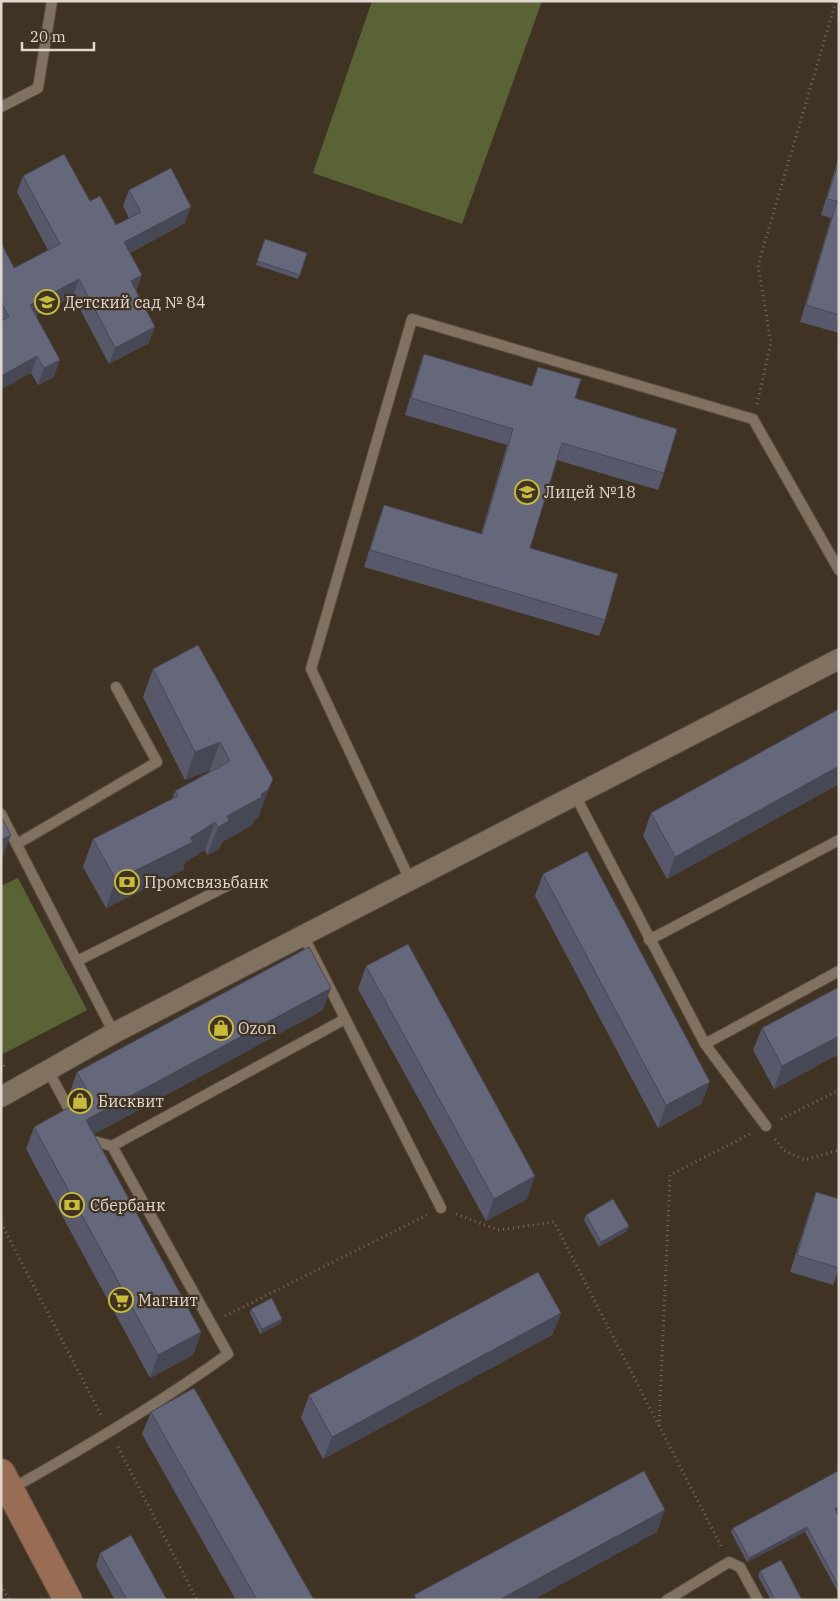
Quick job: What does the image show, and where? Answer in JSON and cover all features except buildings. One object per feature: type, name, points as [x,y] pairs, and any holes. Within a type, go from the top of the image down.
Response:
[{"type":"main road","points":[[6,1482],[68,1600]]},
{"type":"street","points":[[1,1097],[114,1033],[839,659]]},
{"type":"lane","points":[[1,107],[38,88],[52,1]]},
{"type":"lane","points":[[410,880],[312,670],[412,319],[753,419],[839,570]]},
{"type":"lane","points":[[17,844],[157,762],[116,687]]},
{"type":"lane","points":[[575,795],[704,1044],[766,1126]]},
{"type":"lane","points":[[1,814],[114,1033]]},
{"type":"lane","points":[[650,940],[839,840]]},
{"type":"lane","points":[[77,961],[234,883]]},
{"type":"lane","points":[[303,935],[441,1208]]},
{"type":"lane","points":[[704,1044],[839,972]]},
{"type":"lane","points":[[85,1139],[112,1146],[346,1018]]},
{"type":"lane","points":[[48,1070],[79,1129]]},
{"type":"lane","points":[[6,1482],[110,1433],[192,1386],[228,1354],[112,1146]]},
{"type":"lane","points":[[667,1600],[729,1562],[740,1567],[758,1600]]},
{"type":"path","points":[[753,419],[771,342],[758,265],[836,1]]},
{"type":"path","points":[[659,1427],[670,1175],[839,1090]]},
{"type":"path","points":[[766,1126],[783,1150],[805,1160],[839,1150]]},
{"type":"path","points":[[211,1323],[441,1208],[498,1230],[554,1222],[729,1562]]},
{"type":"path","points":[[1,1223],[197,1600]]},
{"type":"path","points":[[1,1585],[9,1600]]},
{"type":"green space","points":[[372,1],[542,1],[462,224],[313,173]]},
{"type":"green space","points":[[18,878],[87,1010],[1,1055],[1,886]]},
{"type":"place","name":"Детский сад № 84","points":[[47,302]]},
{"type":"place","name":"Лицей №18","points":[[527,492]]},
{"type":"place","name":"Промсвязьбанк","points":[[127,882]]},
{"type":"place","name":"Ozon","points":[[221,1028]]},
{"type":"place","name":"Бисквит","points":[[80,1101]]},
{"type":"place","name":"Сбербанк","points":[[72,1205]]},
{"type":"place","name":"Магнит","points":[[121,1300]]}]
